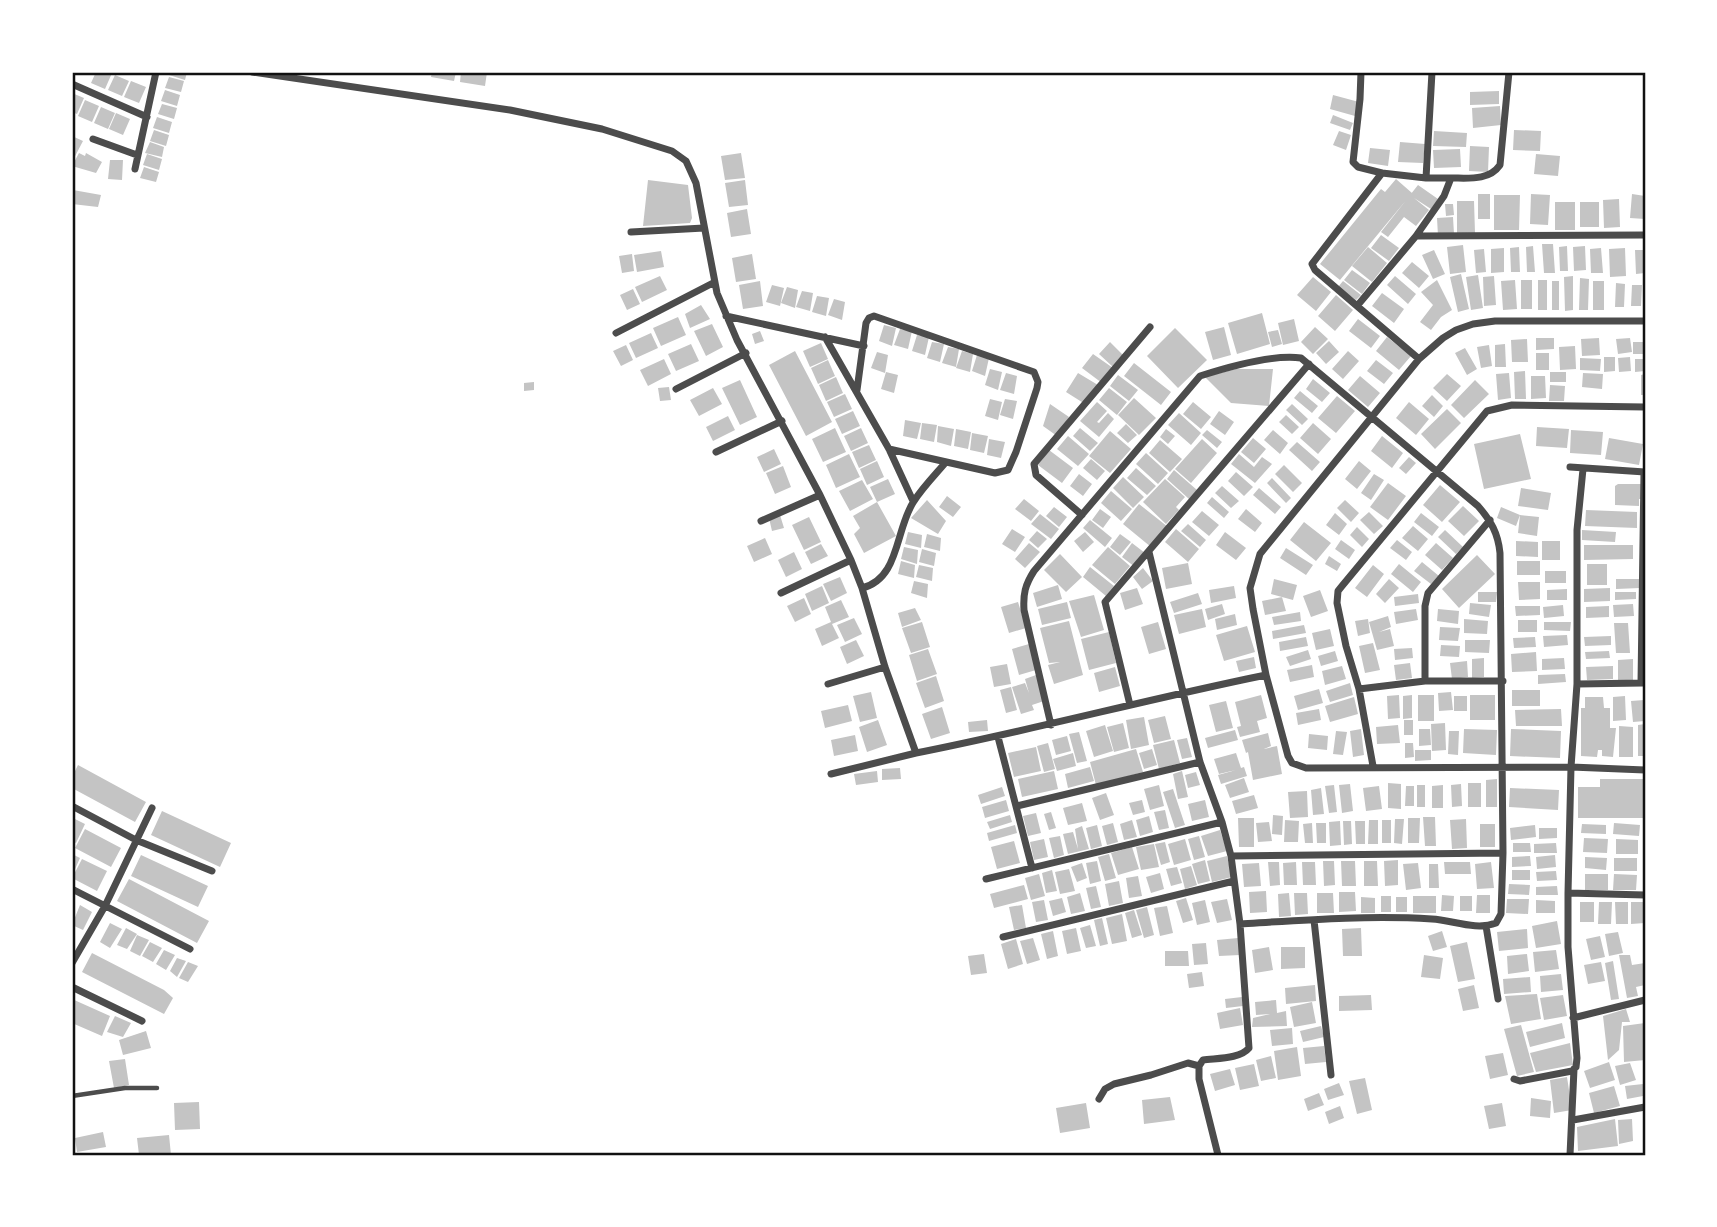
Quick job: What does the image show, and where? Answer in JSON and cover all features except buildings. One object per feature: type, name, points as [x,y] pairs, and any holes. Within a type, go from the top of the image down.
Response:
[{"type":"street","points":[[135,169],[156,72]]},
{"type":"street","points":[[252,72],[290,74],[510,110],[602,129],[672,151],[686,161],[696,183],[713,283],[726,316],[821,495],[851,560],[916,753]]},
{"type":"street","points":[[1361,72],[1353,162],[1358,167],[1382,173],[1426,178],[1489,175],[1495,172],[1500,165],[1509,72]]},
{"type":"street","points":[[1426,178],[1432,72]]},
{"type":"street","points":[[72,84],[147,117]]},
{"type":"street","points":[[93,139],[137,155]]},
{"type":"street","points":[[1382,173],[1312,264],[1315,270],[1419,359]]},
{"type":"street","points":[[1357,306],[1416,236],[1444,196],[1451,178]]},
{"type":"street","points":[[631,232],[704,228]]},
{"type":"street","points":[[1416,236],[1645,235]]},
{"type":"street","points":[[616,333],[713,283]]},
{"type":"street","points":[[726,316],[864,346]]},
{"type":"street","points":[[857,390],[866,323],[874,316],[1034,372],[1037,388],[1011,467],[1006,471],[995,472],[889,449]]},
{"type":"street","points":[[1645,321],[1495,321],[1472,324],[1443,338],[1419,359],[1260,554],[1250,588],[1266,675],[1292,763],[1306,768],[1571,767],[1645,770]]},
{"type":"street","points":[[1082,515],[1035,475],[1034,464],[1150,327]]},
{"type":"street","points":[[825,337],[889,449],[913,501]]},
{"type":"street","points":[[676,389],[746,353]]},
{"type":"street","points":[[1051,725],[1024,610],[1023,594],[1034,571],[1200,376],[1287,357],[1301,358],[1478,506],[1490,520],[1499,540],[1500,553],[1503,853],[1501,914],[1496,923],[1486,926],[1433,919],[1240,924]]},
{"type":"street","points":[[1130,705],[1104,604],[1309,363]]},
{"type":"street","points":[[1373,766],[1359,689],[1337,603],[1338,591],[1435,472],[1480,419],[1492,409],[1512,405],[1645,407]]},
{"type":"street","points":[[716,452],[782,421]]},
{"type":"street","points":[[862,588],[877,583],[888,570],[913,501],[946,462]]},
{"type":"street","points":[[1570,467],[1645,472],[1643,683],[1577,684]]},
{"type":"street","points":[[1570,1155],[1574,1069],[1578,1053],[1573,1018],[1568,892],[1571,767],[1577,684],[1577,530],[1583,469]]},
{"type":"street","points":[[761,521],[821,495]]},
{"type":"street","points":[[1425,681],[1426,597],[1490,520]]},
{"type":"street","points":[[1149,552],[1200,762],[1222,822],[1231,856],[1240,924],[1249,1048],[1246,1053],[1239,1055],[1203,1060],[1199,1066],[1199,1079],[1218,1155]]},
{"type":"street","points":[[781,593],[851,560]]},
{"type":"street","points":[[828,684],[885,667]]},
{"type":"street","points":[[831,774],[1266,675]]},
{"type":"street","points":[[1359,689],[1425,681],[1503,681]]},
{"type":"street","points":[[998,737],[1032,868]]},
{"type":"street","points":[[1017,806],[1200,762]]},
{"type":"street","points":[[72,806],[136,840],[212,871]]},
{"type":"street","points":[[72,963],[104,906],[152,808]]},
{"type":"street","points":[[986,879],[1222,822]]},
{"type":"street","points":[[1231,856],[1503,853]]},
{"type":"street","points":[[1003,937],[1234,881]]},
{"type":"street","points":[[72,889],[190,948]]},
{"type":"street","points":[[1568,892],[1645,895]]},
{"type":"street","points":[[1314,920],[1331,1075]]},
{"type":"street","points":[[1486,926],[1498,999]]},
{"type":"street","points":[[72,987],[142,1021]]},
{"type":"street","points":[[1573,1018],[1645,1000]]},
{"type":"street","points":[[1099,1099],[1105,1089],[1114,1084],[1188,1063],[1199,1066]]},
{"type":"street","points":[[1517,1080],[1574,1069]]},
{"type":"street","points":[[1573,1121],[1645,1107]]},
{"type":"lane","points":[[72,1096],[125,1088],[158,1087]]}]
